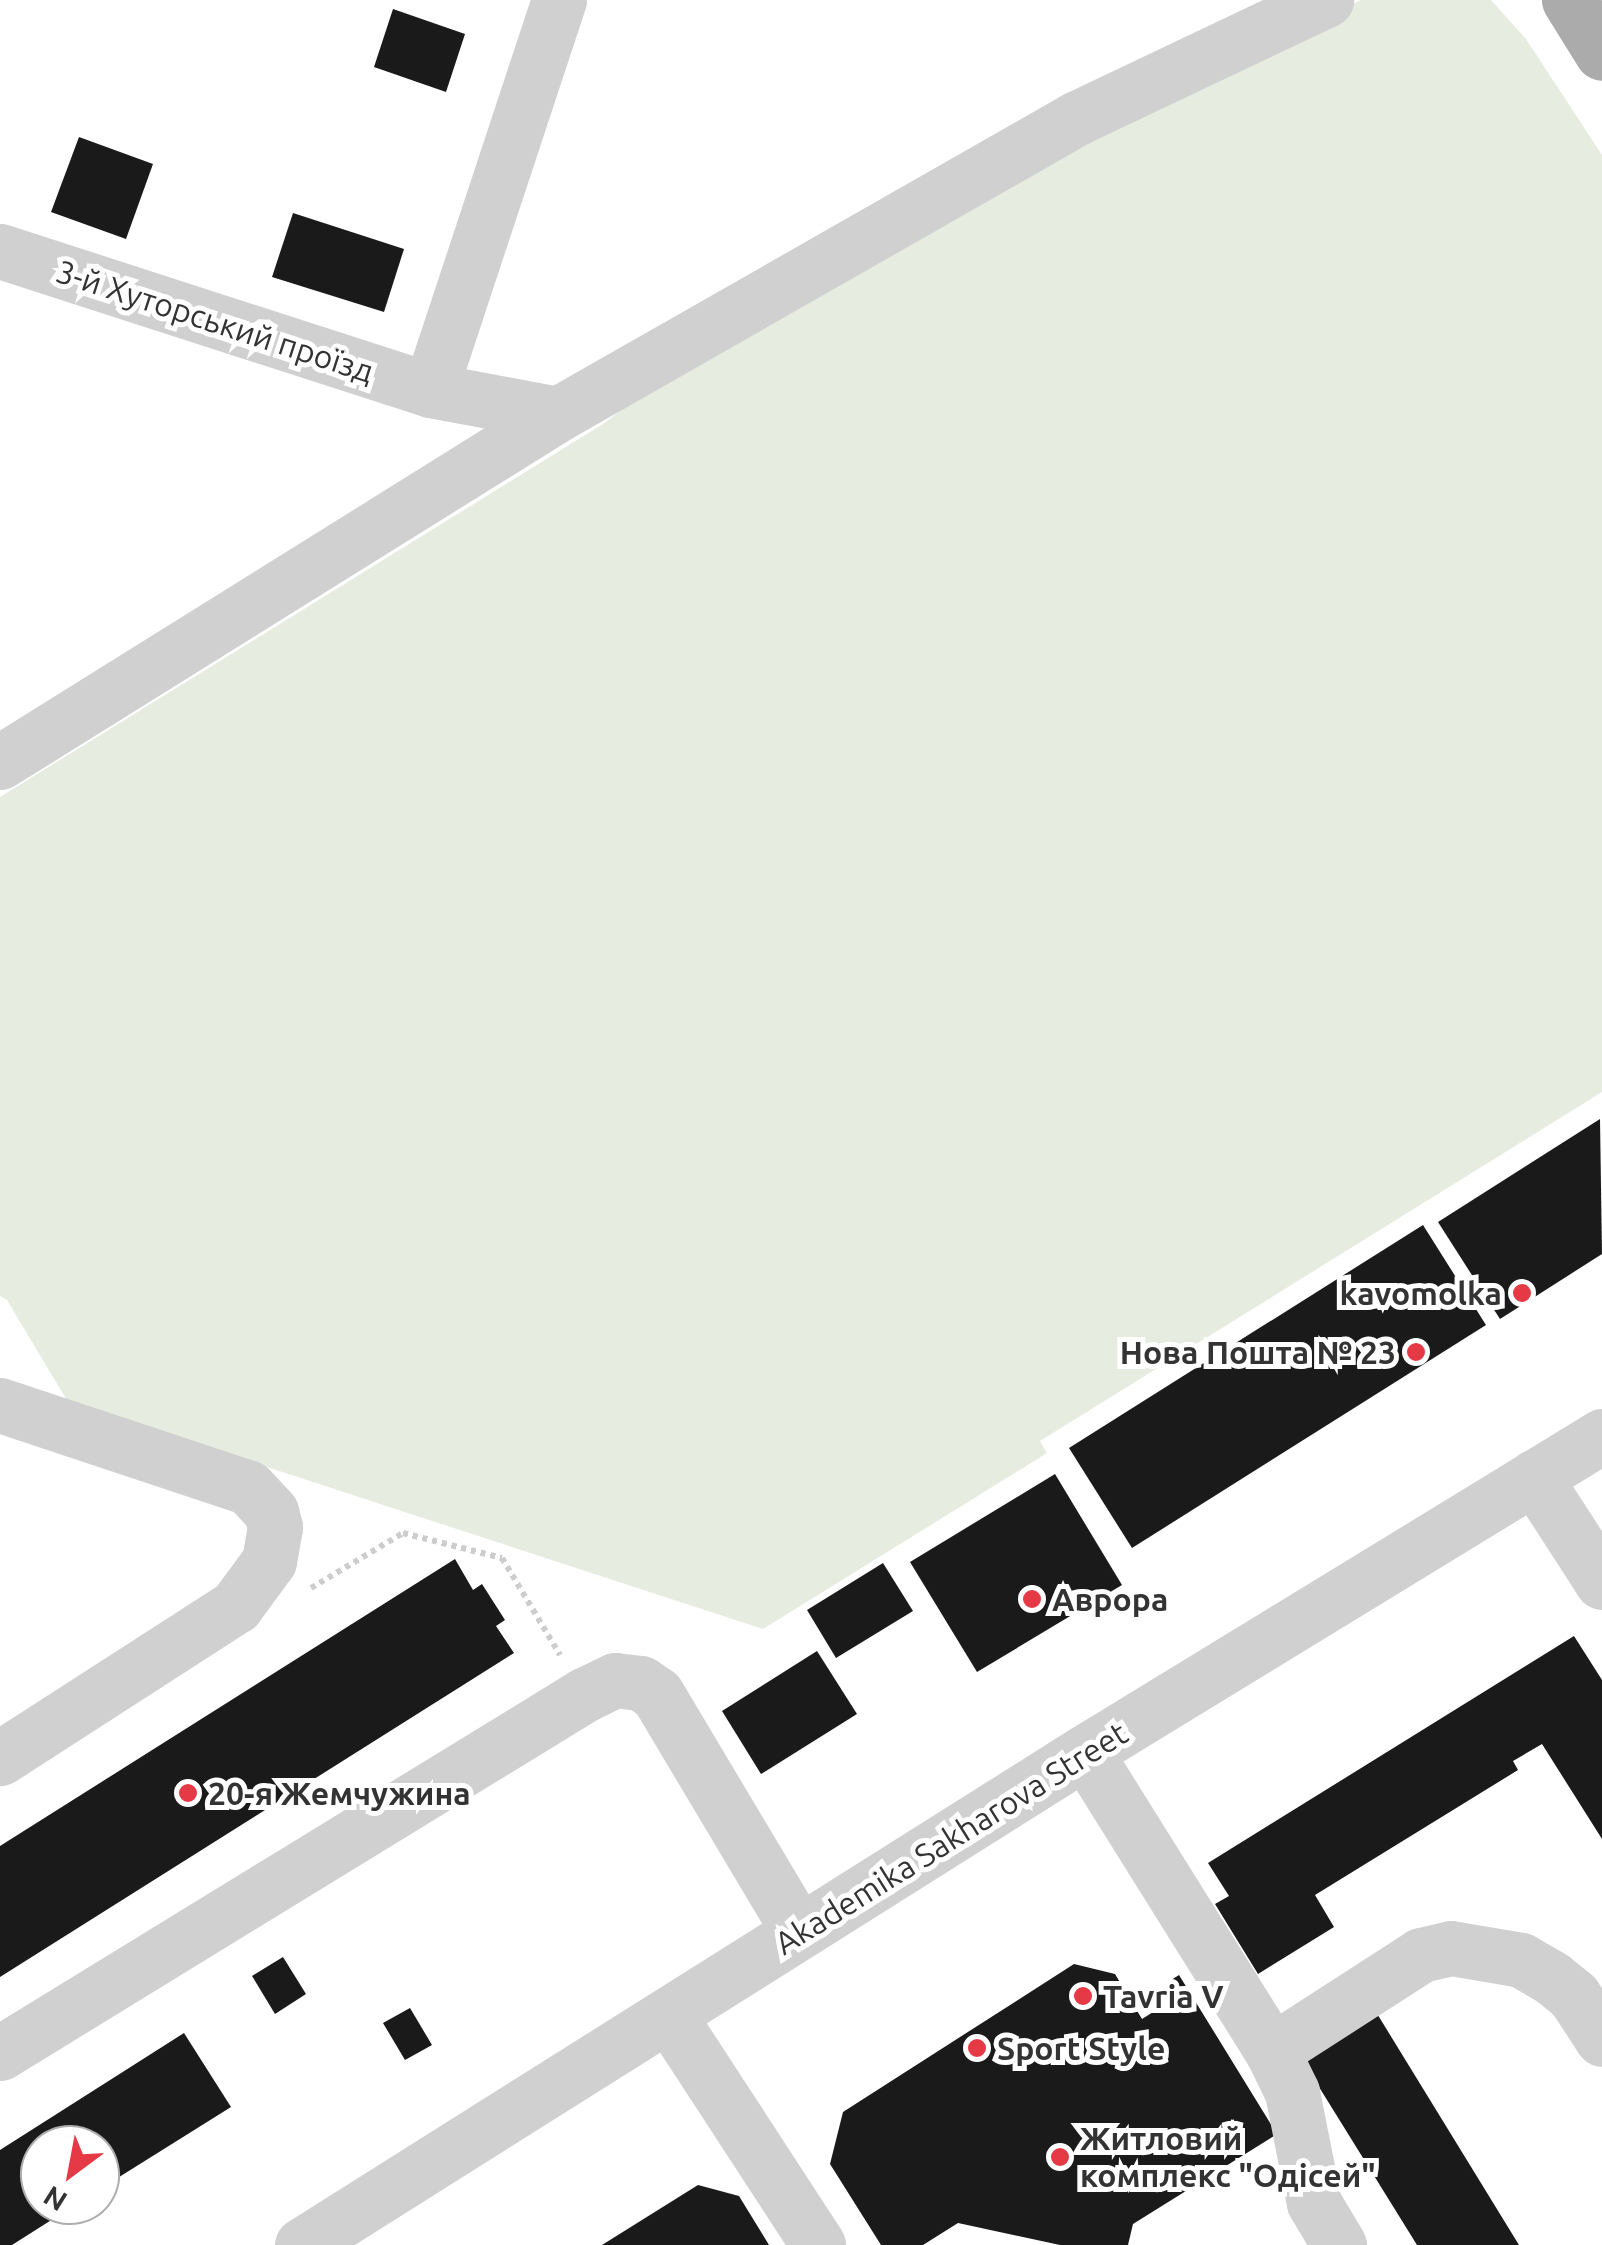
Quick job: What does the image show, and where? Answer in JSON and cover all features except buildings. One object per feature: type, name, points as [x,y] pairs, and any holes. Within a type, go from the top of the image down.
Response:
[{"type":"main road","points":[[1569,0],[1602,53]]},
{"type":"street","points":[[430,390],[559,0]]},
{"type":"street","points":[[0,762],[558,414],[1077,118],[1326,0]]},
{"type":"street","name":"3-й Хуторський проїзд","points":[[0,251],[430,390],[558,414]]},
{"type":"street","points":[[0,1405],[250,1488],[271,1512],[274,1542],[259,1579],[236,1606],[0,1758]]},
{"type":"street","name":"Akademika Sakharova Street","points":[[302,2245],[1085,1752],[1602,1436]]},
{"type":"street","points":[[1534,1476],[1602,1582]]},
{"type":"street","points":[[0,2053],[614,1680],[641,1684],[657,1694],[800,1932]]},
{"type":"street","points":[[1085,1752],[1272,2052],[1292,2092],[1314,2203],[1339,2245]]},
{"type":"street","points":[[1272,2052],[1421,1954],[1450,1948],[1521,1960],[1552,1978],[1574,1996],[1602,2039]]},
{"type":"street","points":[[670,2016],[818,2245]]},
{"type":"path","points":[[236,1606],[322,1585],[403,1533],[502,1558],[584,1695]]},
{"type":"shaded area","points":[[1361,0],[1491,0],[1526,39],[1602,155],[1602,1092],[1040,1441],[1047,1453],[763,1629],[68,1402],[7,1300],[0,1296],[0,797],[603,424],[695,354],[1080,139]]},
{"type":"place","name":"kavomolka","points":[[1522,1293]]},
{"type":"place","name":"Нова Пошта № 23","points":[[1416,1352]]},
{"type":"place","name":"Аврора","points":[[1032,1599]]},
{"type":"place","name":"20-я Жемчужина","points":[[188,1793]]},
{"type":"place","name":"Tavria V","points":[[1083,1996]]},
{"type":"place","name":"Sport Style","points":[[977,2048]]},
{"type":"place","name":"Житловий комплекс \"Одісей\"","points":[[1060,2157]]}]
